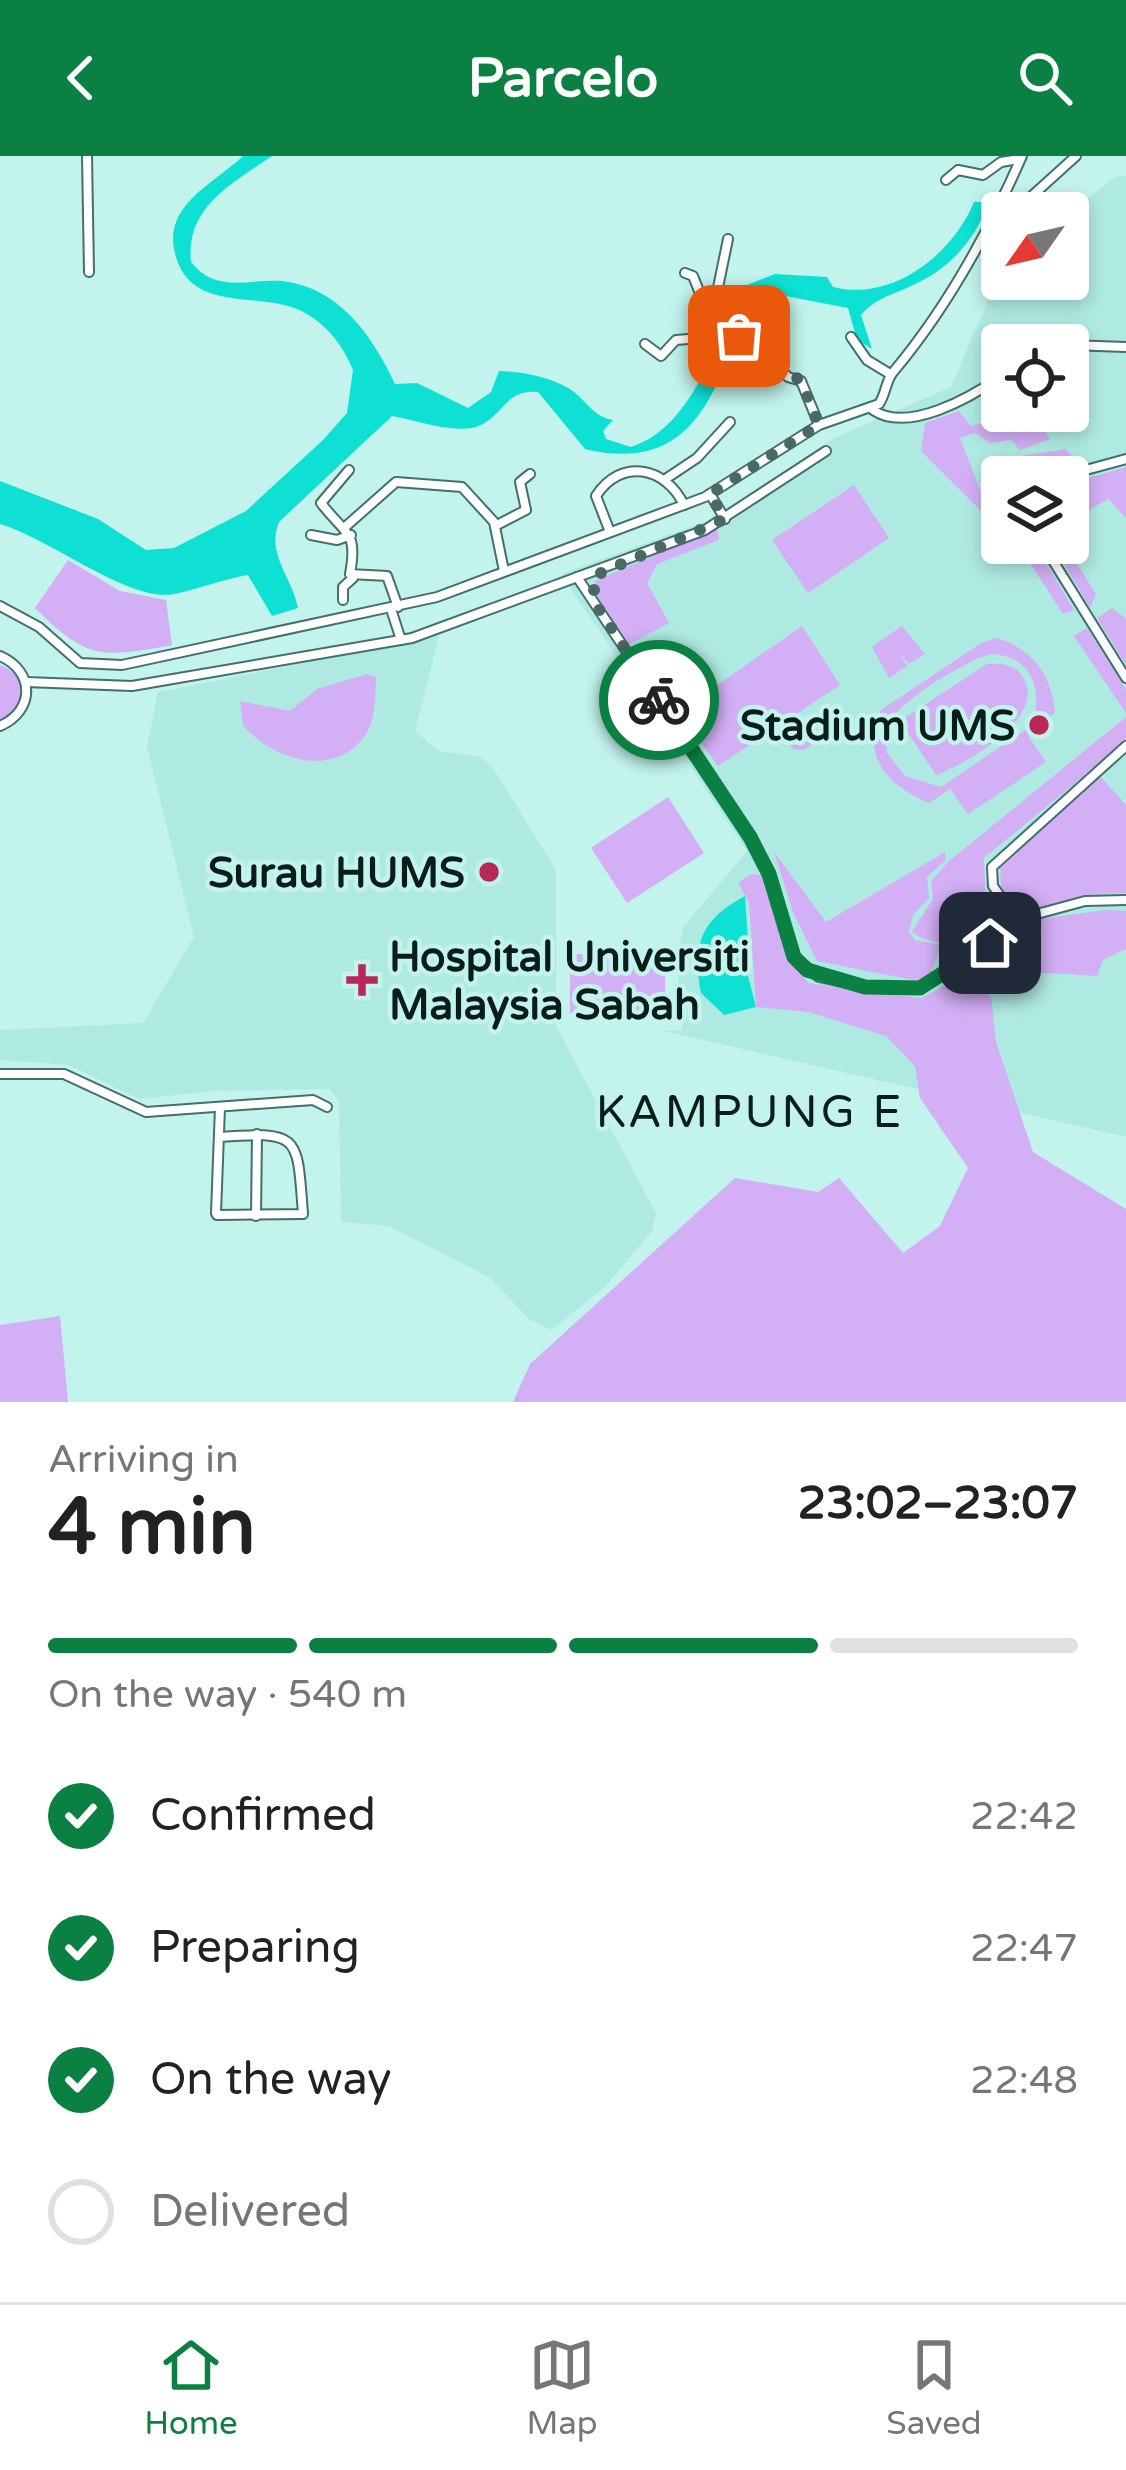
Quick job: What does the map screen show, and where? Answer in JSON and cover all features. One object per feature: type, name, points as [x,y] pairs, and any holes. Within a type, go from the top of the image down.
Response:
[{"type":"street","points":[[87,156],[89,272]]},
{"type":"street","points":[[1036,192],[1076,156]]},
{"type":"street","points":[[946,180],[958,170],[983,175],[1001,162],[1021,157]]},
{"type":"street","points":[[1004,192],[1021,157]]},
{"type":"street","points":[[873,410],[890,374],[912,352],[981,234]]},
{"type":"street","points":[[707,304],[715,302],[721,287],[728,239]]},
{"type":"street","points":[[685,273],[693,276],[709,319],[801,381],[819,425]]},
{"type":"street","points":[[644,344],[661,356],[676,340],[712,337],[721,327]]},
{"type":"street","points":[[851,338],[867,360],[890,374]]},
{"type":"street","points":[[1089,346],[1126,347]]},
{"type":"street","points":[[0,606],[39,627],[76,661],[100,668],[394,608],[710,494],[819,425],[873,410],[890,419],[914,416],[981,390]]},
{"type":"street","points":[[667,478],[697,458],[730,422]]},
{"type":"street","points":[[26,682],[132,686],[401,640],[725,519],[826,451]]},
{"type":"street","points":[[1089,470],[1126,460]]},
{"type":"street","points":[[349,470],[321,503],[348,531],[353,578]]},
{"type":"street","points":[[610,532],[596,496],[604,484],[637,470],[667,478],[684,505]]},
{"type":"street","points":[[495,526],[526,510],[520,482],[530,474]]},
{"type":"street","points":[[310,535],[337,540],[402,480],[463,487],[495,526],[504,571]]},
{"type":"street","points":[[710,494],[725,519]]},
{"type":"street","points":[[1055,564],[1126,678]]},
{"type":"street","points":[[594,602],[592,584],[601,569]]},
{"type":"street","points":[[343,601],[343,587],[353,578],[387,576],[401,640]]},
{"type":"street","points":[[577,577],[750,837],[769,874],[794,957],[807,970],[865,987],[920,988],[1019,923],[1085,901],[1126,900]]},
{"type":"street","points":[[551,586],[574,587],[594,602]]},
{"type":"street","points":[[0,656],[17,666],[26,682],[20,713],[0,726]]},
{"type":"street","points":[[1019,923],[993,886],[992,867],[1126,746]]},
{"type":"street","points":[[0,1074],[64,1074],[146,1112],[313,1100],[327,1107]]},
{"type":"street","points":[[219,1137],[278,1134],[296,1152],[302,1214],[217,1215],[219,1137],[220,1107]]},
{"type":"street","points":[[256,1216],[257,1134]]},
{"type":"shaded area","points":[[1126,176],[1126,1137],[664,1031],[682,1030],[677,960],[683,927],[747,851],[561,574],[715,518],[832,439],[951,387],[988,300],[1089,300],[1089,197],[1115,177]]},
{"type":"shaded area","points":[[959,411],[971,426],[981,424],[981,432],[1046,432],[1050,439],[1020,450],[1011,440],[990,443],[975,433],[960,438],[981,492],[981,511],[921,451],[925,423]]},
{"type":"shaded area","points":[[1066,449],[1072,456],[1022,456]]},
{"type":"shaded area","points":[[1126,467],[1126,518],[1108,499],[1089,510],[1089,478]]},
{"type":"shaded area","points":[[854,485],[889,538],[808,593],[772,540]]},
{"type":"shaded area","points":[[717,528],[719,540],[657,564],[647,583],[669,623],[628,645],[598,601],[595,581]]},
{"type":"shaded area","points":[[68,560],[120,591],[166,600],[172,645],[111,653],[68,638],[35,608]]},
{"type":"shaded area","points":[[1031,564],[1047,564],[1074,610],[1063,614]]},
{"type":"shaded area","points":[[1064,564],[1077,564],[1096,594],[1090,608]]},
{"type":"shaded area","points":[[1112,608],[1126,619],[1126,665],[1097,618]]},
{"type":"shaded area","points":[[802,626],[840,685],[718,766],[679,712]]},
{"type":"shaded area","points":[[902,626],[925,654],[909,664],[899,653],[907,666],[889,678],[872,647]]},
{"type":"shaded area","points":[[1087,628],[1126,690],[1126,713],[1074,636]]},
{"type":"shaded area","name":"Hospital Universiti Malaysia Sabah","points":[[439,636],[415,731],[439,751],[481,757],[493,768],[556,870],[556,1026],[656,1213],[652,1231],[605,1287],[551,1330],[529,1319],[490,1278],[389,1226],[341,1222],[339,1102],[330,1089],[215,1091],[139,1099],[69,1065],[0,1060],[0,1030],[143,1023],[194,937],[147,747],[158,692]]},
{"type":"shaded area","name":"Stadium UMS","points":[[997,638],[1030,657],[1050,687],[1055,712],[1029,737],[1046,762],[968,814],[950,789],[929,803],[890,778],[876,755],[875,726],[881,710],[981,643]],"holes":[[[992,654],[1006,656],[1031,677],[1036,698],[1034,724],[941,787],[905,776],[887,753],[887,731],[895,715],[919,693],[968,664]]]},
{"type":"shaded area","points":[[987,664],[1007,665],[1019,672],[1028,691],[1025,706],[1001,736],[936,775],[900,721]]},
{"type":"shaded area","points":[[0,665],[16,676],[21,693],[19,707],[0,721]]},
{"type":"shaded area","points":[[367,674],[376,677],[372,721],[353,748],[338,757],[322,761],[287,755],[270,748],[243,725],[240,701],[290,711],[317,689]]},
{"type":"shaded area","points":[[1126,717],[1126,741],[984,858],[986,923],[957,952],[912,931],[933,899],[931,881],[948,862]]},
{"type":"shaded area","points":[[800,720],[811,724],[815,735],[811,746],[800,750],[789,746],[785,735],[789,724]]},
{"type":"shaded area","points":[[1099,775],[1126,805],[1126,893],[1084,895],[1020,914],[1001,890],[1000,867]]},
{"type":"shaded area","points":[[668,797],[704,853],[627,903],[591,848]]},
{"type":"shaded area","points":[[774,852],[826,922],[945,852],[946,860],[927,877],[929,898],[913,915],[909,932],[915,940],[941,945],[928,983],[817,961],[793,912]]},
{"type":"shaded area","points":[[752,874],[765,876],[791,960],[808,983],[921,998],[963,976],[991,997],[996,1042],[1033,1152],[1126,1209],[1126,1402],[513,1402],[530,1364],[735,1178],[818,1192],[839,1178],[903,1253],[940,1226],[968,1168],[920,1098],[915,1066],[886,1036],[808,1012],[756,1007],[749,902],[738,883]]},
{"type":"shaded area","points":[[1126,911],[1126,949],[1103,960],[1097,976],[1029,972],[993,991],[963,971],[1039,919]]},
{"type":"shaded area","points":[[570,954],[665,954],[665,1014],[570,1013]]},
{"type":"shaded area","points":[[60,1316],[68,1402],[0,1402],[0,1325]]},
{"type":"water","points":[[243,156],[272,156],[204,211],[191,243],[191,262],[202,273],[226,282],[280,281],[312,289],[356,322],[395,384],[417,383],[468,408],[491,392],[499,371],[557,383],[613,420],[603,431],[606,439],[631,447],[653,436],[688,400],[747,285],[775,274],[827,277],[833,287],[877,288],[898,281],[935,256],[951,240],[974,202],[981,202],[981,219],[949,262],[861,315],[872,349],[857,340],[848,308],[760,291],[750,301],[698,417],[678,436],[654,449],[623,454],[585,449],[538,392],[519,394],[472,428],[392,416],[279,522],[278,555],[298,608],[272,616],[248,575],[174,594],[156,594],[113,580],[0,524],[0,481],[98,519],[146,550],[174,548],[246,511],[347,413],[353,370],[324,326],[281,304],[211,293],[184,274],[176,257],[174,230],[182,211]]},
{"type":"water","points":[[745,896],[748,942],[741,949],[756,1007],[724,1015],[701,993],[699,948],[709,925]]},
{"type":"way so far","points":[[659,700],[594,602],[594,576],[601,569],[725,519],[710,494],[819,425],[809,412],[807,388],[801,381],[786,375],[769,355],[739,336]]},
{"type":"place","name":"Stadium UMS","points":[[1039,725]]},
{"type":"place","name":"Surau HUMS","points":[[489,872]]},
{"type":"place","name":"Hospital Universiti Malaysia Sabah","points":[[362,980]]},
{"type":"district","name":"KAMPUNG E","points":[[750,1111]]},
{"type":"route","points":[[659,700],[750,837],[769,874],[794,957],[807,970],[819,977],[890,991],[920,988],[990,943]]}]
